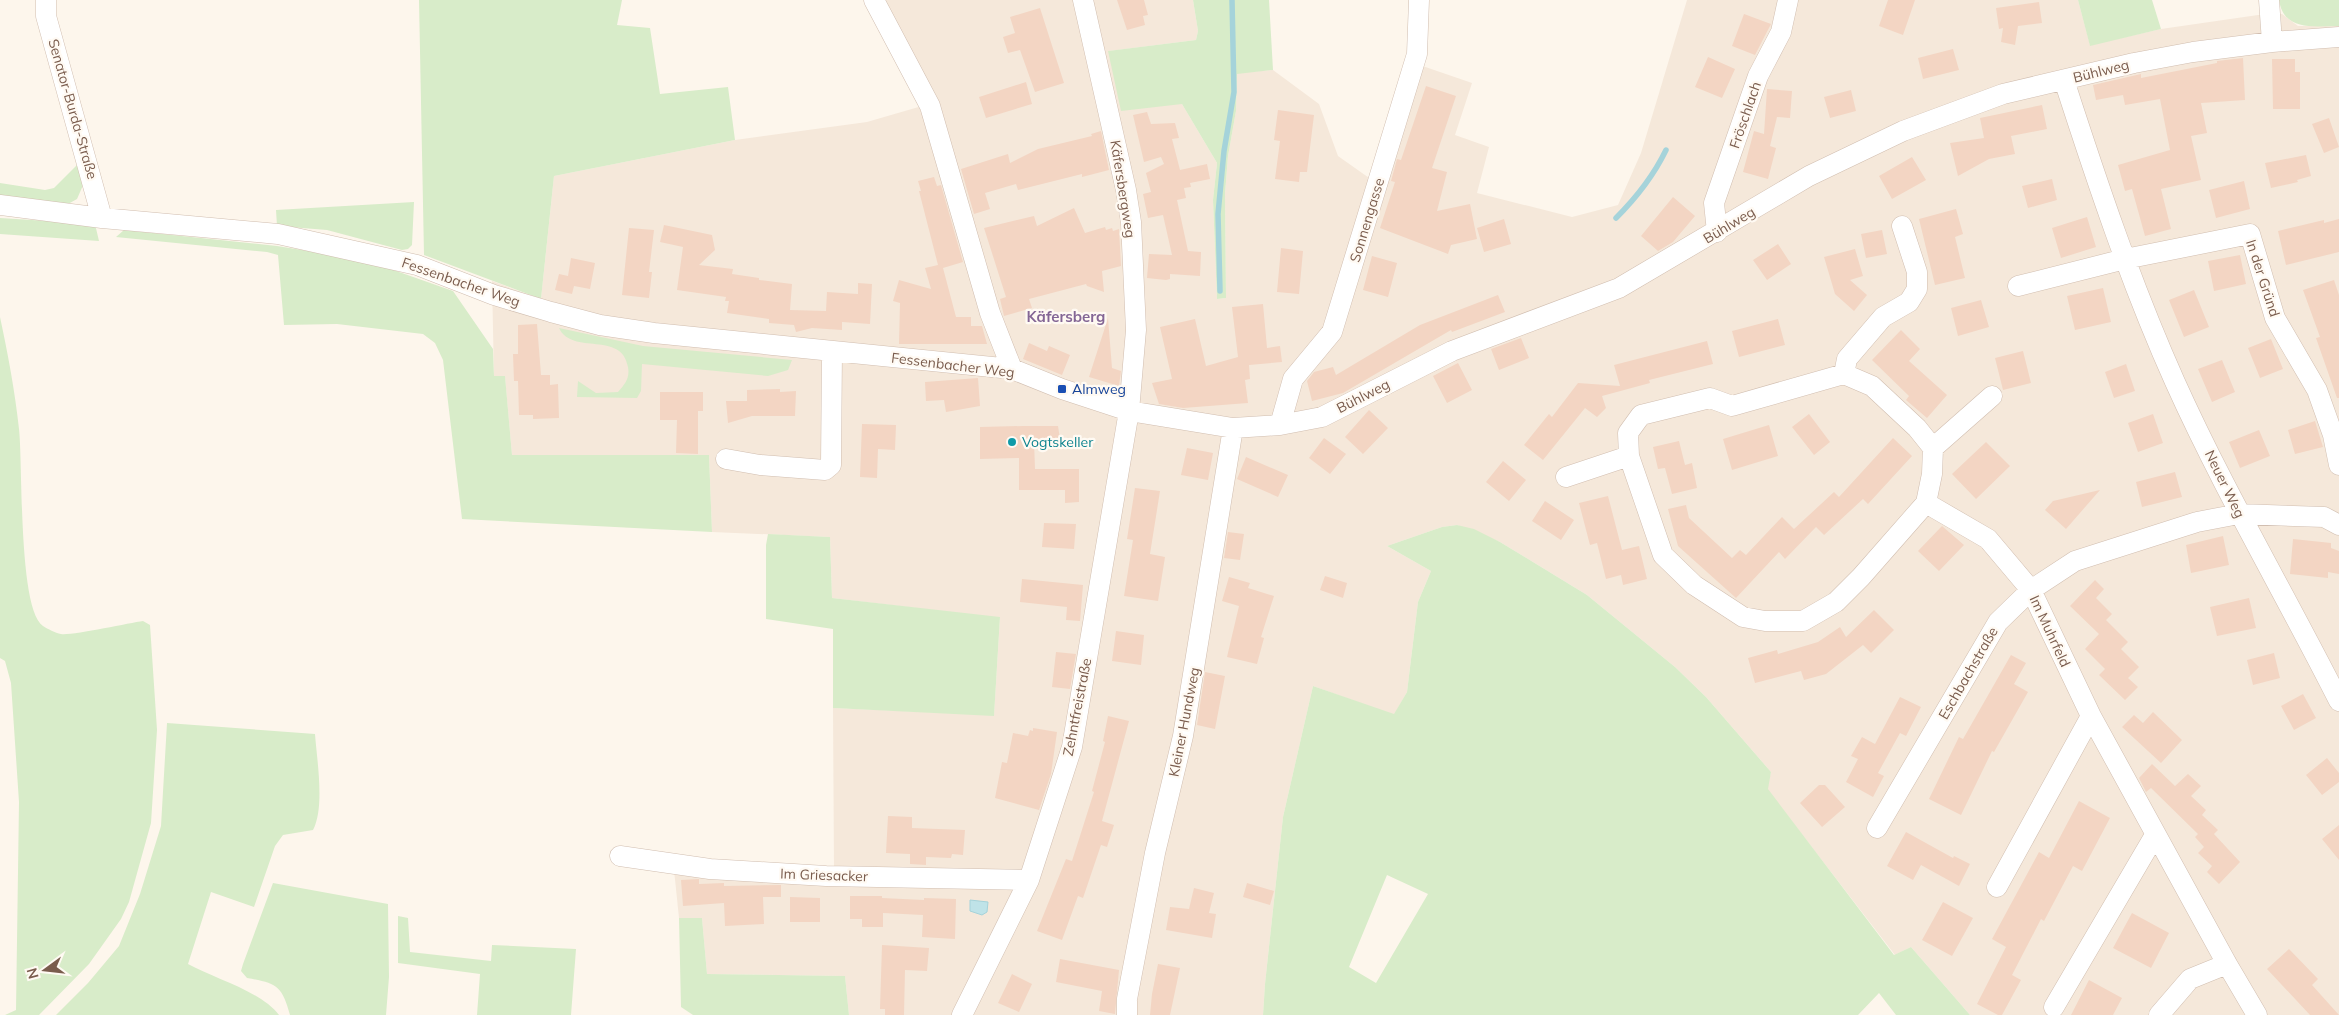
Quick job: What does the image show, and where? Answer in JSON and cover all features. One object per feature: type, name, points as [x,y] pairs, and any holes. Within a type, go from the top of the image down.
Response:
[{"type":"street","name":"Senator-Burda-Straße","points":[[46,0],[46,16],[102,218]]},
{"type":"street","points":[[874,0],[930,106],[990,313],[1012,369]]},
{"type":"street","name":"Käfersbergweg","points":[[1083,0],[1124,181],[1131,222],[1136,330],[1129,412]]},
{"type":"street","name":"Sonnengasse","points":[[1280,425],[1293,378],[1332,332],[1417,54],[1419,0]]},
{"type":"street","name":"Fröschlach","points":[[1717,232],[1714,203],[1758,76],[1781,32],[1788,0]]},
{"type":"street","points":[[2269,0],[2272,42]]},
{"type":"street","name":"Bühlweg","points":[[1129,412],[1233,428],[1280,425],[1322,416],[1452,351],[1619,288],[1717,232],[1809,176],[1903,131],[2003,94],[2183,54],[2272,42],[2339,37]]},
{"type":"street","name":"Neuer Weg","points":[[2064,80],[2098,186],[2125,260],[2175,381],[2239,514],[2339,701]]},
{"type":"street","name":"Fessenbacher Weg","points":[[0,205],[102,218],[278,234],[417,264],[494,295],[600,325],[832,352],[1012,369],[1062,390],[1129,412]]},
{"type":"street","points":[[1844,374],[1847,359],[1883,317],[1909,302],[1917,289],[1917,272],[1902,226]]},
{"type":"street","name":"In der Gründ","points":[[2125,260],[2250,234],[2275,318],[2317,390],[2333,436],[2339,465]]},
{"type":"street","points":[[2018,286],[2125,260]]},
{"type":"street","points":[[726,459],[760,465],[825,470],[831,465],[832,352]]},
{"type":"street","points":[[1844,374],[1872,386],[1916,428],[1933,448],[1932,474],[1926,503],[1836,602],[1803,621],[1765,621],[1743,617],[1694,585],[1663,555],[1629,456],[1628,433],[1640,415],[1710,398],[1732,406],[1844,374]]},
{"type":"street","points":[[1933,448],[1992,396]]},
{"type":"street","name":"Zehntfreistraße","points":[[962,1015],[1029,880],[1072,747],[1129,412]]},
{"type":"street","name":"Kleiner Hundweg","points":[[1127,1015],[1128,999],[1155,853],[1183,736],[1233,428]]},
{"type":"street","points":[[1566,477],[1629,456]]},
{"type":"street","name":"Im Muhrfeld","points":[[1926,503],[1988,539],[2031,590],[2091,716],[2227,964],[2258,1015]]},
{"type":"street","name":"Eschbachstraße","points":[[1877,828],[1998,622],[2031,590],[2076,561],[2197,522],[2239,514],[2334,517]]},
{"type":"street","points":[[1997,887],[2091,716]]},
{"type":"street","points":[[2054,1007],[2155,835]]},
{"type":"street","name":"Im Griesacker","points":[[620,856],[710,868],[826,876],[1029,880]]},
{"type":"street","points":[[2159,1015],[2190,979],[2227,964]]},
{"type":"shaded area","points":[[867,0],[1193,0],[1198,31],[1196,40],[1109,51],[1182,104],[1217,163],[1213,200],[1217,299],[1226,298],[1225,194],[1228,156],[1236,111],[1237,73],[1273,70],[1319,104],[1338,156],[1372,180],[1408,61],[1472,83],[1455,135],[1489,147],[1477,193],[1572,217],[1618,205],[1641,153],[1687,0],[2078,0],[2090,45],[2161,29],[2258,15],[2282,14],[2298,26],[2339,26],[2339,1015],[1970,1015],[1911,947],[1895,955],[1767,789],[1771,772],[1706,697],[1675,667],[1587,595],[1500,542],[1457,525],[1442,527],[1387,546],[1431,571],[1418,602],[1407,692],[1394,715],[1313,686],[1283,817],[1263,1015],[849,1015],[845,976],[707,974],[702,918],[679,918],[673,860],[834,871],[833,708],[994,715],[1000,618],[832,598],[830,537],[712,532],[709,455],[512,455],[505,377],[494,377],[492,281],[541,299],[554,176],[735,140],[867,122],[922,106]]},
{"type":"green space","points":[[419,0],[622,0],[617,25],[650,28],[660,94],[728,87],[735,140],[554,176],[541,299],[424,255]]},
{"type":"green space","points":[[1193,0],[1269,0],[1273,70],[1237,74],[1236,111],[1228,156],[1225,194],[1226,298],[1217,299],[1213,200],[1217,163],[1182,104],[1121,111],[1108,51],[1196,40],[1198,31]]},
{"type":"green space","points":[[2078,0],[2152,0],[2161,29],[2090,46]]},
{"type":"green space","points":[[2279,0],[2339,0],[2339,26],[2310,26],[2294,22],[2287,18]]},
{"type":"green space","points":[[77,165],[84,183],[77,199],[68,204],[0,198],[0,183],[45,190],[54,188]]},
{"type":"green space","points":[[414,202],[412,245],[408,249],[402,250],[327,230],[277,226],[276,210]]},
{"type":"green space","points":[[0,218],[95,224],[99,241],[0,234]]},
{"type":"green space","points":[[124,230],[277,246],[365,260],[453,291],[493,349],[494,376],[505,376],[512,455],[709,455],[712,532],[462,519],[443,360],[435,343],[423,334],[337,324],[284,325],[278,255],[267,252],[116,237]]},
{"type":"green space","points":[[0,317],[19,429],[25,565],[29,593],[35,614],[43,626],[61,634],[143,621],[150,625],[157,730],[151,823],[129,902],[121,919],[89,964],[39,1015],[5,1015],[16,1010],[19,802],[11,683],[5,661],[0,658]]},
{"type":"green space","points":[[559,328],[643,346],[792,360],[788,370],[768,376],[642,364],[641,391],[637,398],[577,397],[578,381],[596,393],[618,392],[626,381],[628,367],[624,356],[617,349],[574,341],[565,336]]},
{"type":"green space","points":[[1457,525],[1474,529],[1500,542],[1587,595],[1675,667],[1706,697],[1771,772],[1768,789],[1894,955],[1911,947],[1970,1015],[1896,1015],[1879,993],[1858,1015],[1263,1015],[1283,817],[1313,686],[1394,714],[1407,692],[1418,602],[1431,571],[1387,546],[1442,527]],"holes":[[[1387,875],[1428,894],[1376,983],[1349,967]]]},
{"type":"green space","points":[[768,534],[830,537],[832,598],[1000,617],[994,716],[833,708],[833,629],[766,619],[766,545]]},
{"type":"green space","points":[[167,723],[315,734],[319,809],[313,830],[283,835],[275,846],[254,907],[211,892],[188,964],[249,992],[261,999],[279,1015],[56,1015],[88,983],[119,946],[140,894],[161,826]]},
{"type":"green space","points":[[273,883],[388,904],[389,977],[386,1015],[290,1015],[281,991],[271,984],[247,978],[241,971]]},
{"type":"green space","points":[[398,916],[408,918],[410,952],[491,961],[492,945],[576,949],[571,1015],[477,1015],[480,974],[398,963]]},
{"type":"green space","points":[[679,918],[702,918],[707,974],[845,976],[849,1015],[693,1015],[681,1007]]},
{"type":"water","points":[[970,900],[988,902],[987,912],[982,915],[970,911]]},
{"type":"building","points":[[1117,0],[1144,0],[1148,15],[1143,16],[1145,25],[1127,30]]},
{"type":"building","points":[[1888,0],[1915,0],[1903,35],[1879,26]]},
{"type":"building","points":[[2039,2],[2042,23],[2018,26],[2015,45],[2001,42],[2003,28],[1999,29],[1996,8]]},
{"type":"building","points":[[1040,8],[1064,83],[1035,92],[1020,50],[1008,53],[1003,37],[1015,33],[1010,17]]},
{"type":"building","points":[[1744,14],[1771,24],[1755,55],[1732,46]]},
{"type":"building","points":[[1953,49],[1959,70],[1923,79],[1918,58]]},
{"type":"building","points":[[1708,57],[1735,69],[1722,98],[1695,87]]},
{"type":"building","points":[[2243,58],[2245,100],[2201,103],[2207,133],[2191,136],[2201,180],[2161,189],[2171,229],[2145,236],[2132,189],[2125,191],[2118,165],[2170,150],[2160,99],[2125,105],[2123,95],[2096,100],[2093,85],[2141,74],[2141,78],[2217,63],[2217,61]]},
{"type":"building","points":[[2272,59],[2295,59],[2295,72],[2300,72],[2300,109],[2273,109]]},
{"type":"building","points":[[1026,82],[1032,104],[986,118],[979,97]]},
{"type":"building","points":[[1426,86],[1456,96],[1432,168],[1447,172],[1437,211],[1470,204],[1477,239],[1451,245],[1448,254],[1380,228],[1395,182],[1391,181],[1397,159],[1401,160]]},
{"type":"building","points":[[1767,89],[1792,91],[1790,118],[1777,117],[1770,146],[1776,148],[1768,179],[1743,172],[1754,131],[1764,134]]},
{"type":"building","points":[[1851,90],[1856,111],[1830,118],[1824,97]]},
{"type":"building","points":[[2042,105],[2047,129],[2011,136],[2015,154],[1989,159],[1958,176],[1950,143],[1984,138],[1980,118]]},
{"type":"building","points":[[1278,110],[1314,115],[1307,172],[1300,172],[1299,182],[1275,179],[1280,141],[1274,140]]},
{"type":"building","points":[[1147,112],[1151,124],[1175,123],[1179,138],[1172,139],[1180,170],[1207,164],[1210,179],[1190,183],[1191,187],[1184,188],[1186,198],[1177,200],[1188,251],[1201,252],[1200,276],[1170,274],[1170,279],[1166,280],[1147,278],[1149,254],[1172,255],[1163,215],[1148,218],[1143,194],[1151,192],[1146,173],[1164,164],[1161,157],[1144,162],[1133,115]]},
{"type":"building","points":[[2329,118],[2339,147],[2324,153],[2312,124]]},
{"type":"building","points":[[1101,131],[1109,170],[1082,177],[1082,174],[1018,190],[1016,184],[985,193],[990,209],[974,214],[961,169],[1008,154],[1010,163],[1038,149],[1092,136],[1091,134]]},
{"type":"building","points":[[2306,155],[2311,176],[2297,180],[2298,182],[2271,188],[2265,163]]},
{"type":"building","points":[[1912,157],[1926,180],[1892,199],[1879,176]]},
{"type":"building","points":[[934,177],[937,186],[941,185],[963,262],[943,268],[956,317],[971,317],[971,326],[982,326],[987,344],[899,344],[900,303],[893,301],[899,280],[931,289],[925,268],[938,265],[918,181]]},
{"type":"building","points":[[2052,179],[2057,200],[2028,208],[2022,186]]},
{"type":"building","points":[[2244,181],[2250,209],[2216,218],[2209,190]]},
{"type":"building","points":[[1673,197],[1695,216],[1673,242],[1658,251],[1641,236]]},
{"type":"building","points":[[1074,208],[1085,233],[1105,227],[1106,230],[1112,228],[1113,231],[1119,229],[1121,266],[1102,271],[1104,292],[1086,284],[1029,299],[1032,308],[1004,316],[1000,299],[1006,297],[984,228],[1034,216],[1037,226]]},
{"type":"building","points":[[1956,209],[1963,234],[1955,237],[1965,278],[1935,285],[1919,219]]},
{"type":"building","points":[[2087,217],[2096,247],[2061,258],[2052,228]]},
{"type":"building","points":[[1504,219],[1511,244],[1484,252],[1477,228]]},
{"type":"building","points":[[2339,219],[2339,252],[2286,265],[2278,231],[2324,220],[2324,223]]},
{"type":"building","points":[[664,225],[712,235],[715,250],[699,265],[733,269],[732,274],[792,284],[790,310],[826,311],[827,292],[858,294],[858,283],[872,284],[870,324],[842,322],[842,330],[812,328],[796,332],[794,325],[769,323],[769,319],[727,313],[729,301],[725,301],[726,297],[677,290],[683,247],[660,242]]},
{"type":"building","points":[[629,228],[654,230],[649,272],[652,272],[649,298],[622,295]]},
{"type":"building","points":[[1882,230],[1887,254],[1866,258],[1861,234]]},
{"type":"building","points":[[1778,244],[1791,264],[1767,280],[1753,260]]},
{"type":"building","points":[[1281,248],[1303,251],[1299,294],[1277,292]]},
{"type":"building","points":[[1855,249],[1863,276],[1850,280],[1867,295],[1854,311],[1835,294],[1824,257]]},
{"type":"building","points":[[2240,255],[2246,284],[2214,291],[2208,261]]},
{"type":"building","points":[[1372,256],[1397,263],[1388,297],[1363,290]]},
{"type":"building","points":[[571,258],[595,263],[590,289],[574,286],[572,294],[555,290],[559,274],[568,276]]},
{"type":"building","points":[[2334,280],[2339,295],[2339,398],[2337,398],[2316,338],[2320,337],[2303,290]]},
{"type":"building","points":[[2103,288],[2111,322],[2075,330],[2067,296]]},
{"type":"building","points":[[2194,290],[2209,327],[2184,337],[2169,300]]},
{"type":"building","points":[[1498,295],[1505,312],[1452,332],[1451,330],[1343,393],[1312,401],[1307,381],[1314,372],[1333,367],[1336,375],[1420,325]]},
{"type":"building","points":[[1981,300],[1989,327],[1958,336],[1951,308]]},
{"type":"building","points":[[1263,304],[1267,348],[1280,346],[1282,362],[1249,365],[1250,379],[1245,380],[1248,403],[1183,408],[1159,404],[1152,383],[1172,379],[1160,327],[1195,319],[1206,366],[1238,357],[1232,307]]},
{"type":"building","points":[[1108,318],[1112,368],[1121,371],[1119,386],[1089,377]]},
{"type":"building","points":[[1778,319],[1785,345],[1739,357],[1732,331]]},
{"type":"building","points":[[537,324],[541,375],[550,375],[550,385],[558,384],[559,418],[533,419],[533,415],[519,415],[518,381],[514,381],[513,354],[518,354],[518,325]]},
{"type":"building","points":[[1901,330],[1920,349],[1909,361],[1947,395],[1927,418],[1906,400],[1909,396],[1872,360]]},
{"type":"building","points":[[1521,338],[1529,358],[1499,370],[1491,349]]},
{"type":"building","points":[[2271,339],[2283,369],[2260,378],[2248,348]]},
{"type":"building","points":[[1707,341],[1713,364],[1649,380],[1650,383],[1602,396],[1606,408],[1597,417],[1585,408],[1543,460],[1524,445],[1549,414],[1552,417],[1578,383],[1620,386],[1614,365]]},
{"type":"building","points":[[1029,343],[1047,351],[1049,346],[1070,355],[1062,375],[1023,359]]},
{"type":"building","points":[[2023,351],[2031,383],[2003,390],[1995,358]]},
{"type":"building","points":[[2222,360],[2235,392],[2212,402],[2198,369]]},
{"type":"building","points":[[1458,363],[1472,390],[1447,403],[1433,376]]},
{"type":"building","points":[[2126,364],[2135,391],[2114,398],[2105,372]]},
{"type":"building","points":[[978,378],[980,406],[946,412],[944,400],[926,401],[925,382]]},
{"type":"building","points":[[780,389],[780,392],[796,391],[795,416],[752,416],[728,423],[726,401],[747,401],[747,390]]},
{"type":"building","points":[[660,392],[703,392],[703,411],[698,411],[698,454],[676,453],[677,420],[660,420]]},
{"type":"building","points":[[1369,410],[1388,428],[1363,454],[1345,437]]},
{"type":"building","points":[[1809,414],[1830,442],[1814,455],[1792,427]]},
{"type":"building","points":[[2153,414],[2163,443],[2138,452],[2128,423]]},
{"type":"building","points":[[2315,421],[2323,447],[2295,454],[2288,430]]},
{"type":"building","points":[[862,424],[896,425],[895,450],[878,449],[877,478],[860,477]]},
{"type":"building","points":[[1769,425],[1778,456],[1732,470],[1723,439]]},
{"type":"building","points":[[1058,426],[1060,439],[1034,441],[1035,469],[1079,469],[1079,502],[1065,503],[1065,490],[1019,490],[1019,458],[980,459],[980,427]]},
{"type":"building","points":[[2259,430],[2270,456],[2240,468],[2229,442]]},
{"type":"building","points":[[1324,438],[1346,454],[1330,474],[1309,458]]},
{"type":"building","points":[[1893,438],[1912,456],[1868,504],[1863,499],[1824,535],[1816,527],[1785,559],[1779,552],[1736,598],[1678,546],[1668,509],[1686,505],[1689,518],[1732,558],[1740,550],[1746,555],[1782,517],[1794,529],[1834,492],[1839,497]]},
{"type":"building","points":[[1679,441],[1685,465],[1692,463],[1697,488],[1672,494],[1665,468],[1658,469],[1653,447]]},
{"type":"building","points":[[1986,442],[2010,466],[1976,499],[1952,474]]},
{"type":"building","points":[[1187,448],[1213,453],[1208,480],[1181,475]]},
{"type":"building","points":[[1246,457],[1288,475],[1278,497],[1237,479]]},
{"type":"building","points":[[1503,461],[1526,480],[1509,501],[1486,482]]},
{"type":"building","points":[[2175,472],[2182,497],[2142,507],[2136,482]]},
{"type":"building","points":[[1135,488],[1160,491],[1150,554],[1165,557],[1158,601],[1124,596],[1133,540],[1127,539]]},
{"type":"building","points":[[2100,490],[2066,529],[2045,510],[2053,501]]},
{"type":"building","points":[[1608,496],[1622,550],[1639,546],[1647,579],[1623,585],[1621,575],[1606,579],[1597,543],[1590,545],[1579,503]]},
{"type":"building","points":[[1545,501],[1574,520],[1561,540],[1532,521]]},
{"type":"building","points":[[1044,523],[1076,524],[1074,549],[1042,547]]},
{"type":"building","points":[[1942,526],[1964,545],[1939,571],[1918,551]]},
{"type":"building","points":[[1228,532],[1244,534],[1240,560],[1224,558]]},
{"type":"building","points":[[2223,536],[2229,565],[2191,573],[2186,545]]},
{"type":"building","points":[[2293,539],[2331,543],[2331,548],[2339,551],[2339,574],[2328,572],[2328,578],[2290,574]]},
{"type":"building","points":[[1325,576],[1347,583],[1343,598],[1320,590]]},
{"type":"building","points":[[1229,577],[1250,583],[1248,588],[1274,596],[1261,637],[1264,638],[1257,664],[1227,657],[1239,606],[1222,601]]},
{"type":"building","points":[[1022,579],[1083,585],[1080,621],[1066,620],[1067,607],[1020,602]]},
{"type":"building","points":[[2095,580],[2104,589],[2096,598],[2112,614],[2106,620],[2128,642],[2121,649],[2139,667],[2128,678],[2138,687],[2125,700],[2099,675],[2105,669],[2085,649],[2099,634],[2070,606]]},
{"type":"building","points":[[2249,598],[2256,628],[2217,636],[2210,607]]},
{"type":"building","points":[[1874,610],[1894,630],[1871,653],[1863,645],[1826,674],[1804,680],[1801,671],[1755,683],[1748,658],[1777,650],[1778,654],[1818,642],[1840,627],[1846,637]]},
{"type":"building","points":[[1116,631],[1144,635],[1141,665],[1112,661]]},
{"type":"building","points":[[1056,652],[1076,654],[1070,689],[1052,687]]},
{"type":"building","points":[[2274,653],[2280,678],[2253,685],[2247,660]]},
{"type":"building","points":[[2011,655],[2026,663],[2014,684],[2028,692],[1994,752],[1992,751],[1961,815],[1929,799],[1959,737],[1963,739]]},
{"type":"building","points":[[1205,672],[1225,676],[1215,729],[1197,725]]},
{"type":"building","points":[[2303,694],[2316,718],[2294,730],[2281,706]]},
{"type":"building","points":[[1900,697],[1921,707],[1906,736],[1900,733],[1878,773],[1884,776],[1873,797],[1846,782],[1858,759],[1851,756],[1862,737],[1875,744]]},
{"type":"building","points":[[2153,712],[2182,740],[2161,763],[2122,727],[2134,715],[2143,723]]},
{"type":"building","points":[[1108,716],[1129,721],[1102,821],[1114,825],[1107,847],[1101,845],[1083,898],[1078,896],[1062,940],[1037,931],[1066,859],[1072,861],[1094,792],[1092,791],[1105,742],[1103,741]]},
{"type":"building","points":[[1033,728],[1057,732],[1051,774],[1039,810],[995,798],[1002,762],[1007,763],[1013,733],[1028,736],[1030,730],[1033,731]]},
{"type":"building","points":[[2327,758],[2339,773],[2339,782],[2322,795],[2306,775]]},
{"type":"building","points":[[2152,764],[2175,786],[2188,774],[2201,786],[2191,796],[2206,810],[2202,815],[2218,830],[2214,834],[2240,862],[2219,884],[2207,872],[2212,866],[2198,853],[2204,847],[2195,837],[2198,834],[2151,788],[2146,792],[2139,778]]},
{"type":"building","points":[[1819,785],[1825,785],[1845,807],[1822,827],[1800,803]]},
{"type":"building","points":[[2079,801],[2110,818],[2082,871],[2073,866],[2044,921],[2041,919],[2012,975],[2021,980],[2002,1015],[1998,1015],[1977,1004],[2006,947],[1992,939],[2039,852],[2049,858]]},
{"type":"building","points":[[888,816],[912,817],[912,828],[965,830],[963,855],[952,854],[951,858],[926,857],[926,865],[910,864],[910,854],[886,853]]},
{"type":"building","points":[[2339,825],[2339,860],[2322,839]]},
{"type":"building","points":[[1906,832],[1953,858],[1954,856],[1970,864],[1959,886],[1921,865],[1913,880],[1887,866]]},
{"type":"building","points":[[699,879],[699,884],[724,883],[724,886],[781,885],[781,897],[763,897],[764,924],[725,926],[724,903],[683,906],[681,880]]},
{"type":"building","points":[[1247,883],[1274,891],[1270,905],[1243,897]]},
{"type":"building","points":[[1194,888],[1214,893],[1209,913],[1216,914],[1212,938],[1166,930],[1170,907],[1189,909]]},
{"type":"building","points":[[850,896],[882,896],[882,898],[924,900],[924,898],[956,899],[955,939],[922,937],[923,915],[883,913],[883,927],[862,927],[862,919],[850,919]]},
{"type":"building","points":[[790,897],[820,898],[820,922],[790,922]]},
{"type":"building","points":[[1943,902],[1973,918],[1952,956],[1922,940]]},
{"type":"building","points":[[2132,913],[2169,933],[2151,968],[2113,948]]},
{"type":"building","points":[[882,945],[929,948],[927,971],[905,970],[904,1015],[885,1015],[885,1009],[880,1009]]},
{"type":"building","points":[[2289,949],[2318,979],[2312,985],[2339,1015],[2310,1015],[2267,969]]},
{"type":"building","points":[[1060,959],[1119,970],[1115,1014],[1099,1011],[1102,991],[1056,982]]},
{"type":"building","points":[[1158,964],[1180,968],[1170,1015],[1150,1015]]},
{"type":"building","points":[[1012,974],[1032,984],[1019,1012],[998,1003]]},
{"type":"building","points":[[2089,980],[2122,998],[2113,1015],[2071,1015]]},
{"type":"waterway","points":[[1220,291],[1218,214],[1224,151],[1234,92],[1232,0]]},
{"type":"waterway","points":[[1616,218],[1644,186],[1666,150]]},
{"type":"place","name":"Almweg","points":[[1062,389]]},
{"type":"place","name":"Vogtskeller","points":[[1012,442]]},
{"type":"district","name":"Käfersberg","points":[[1066,317]]}]
